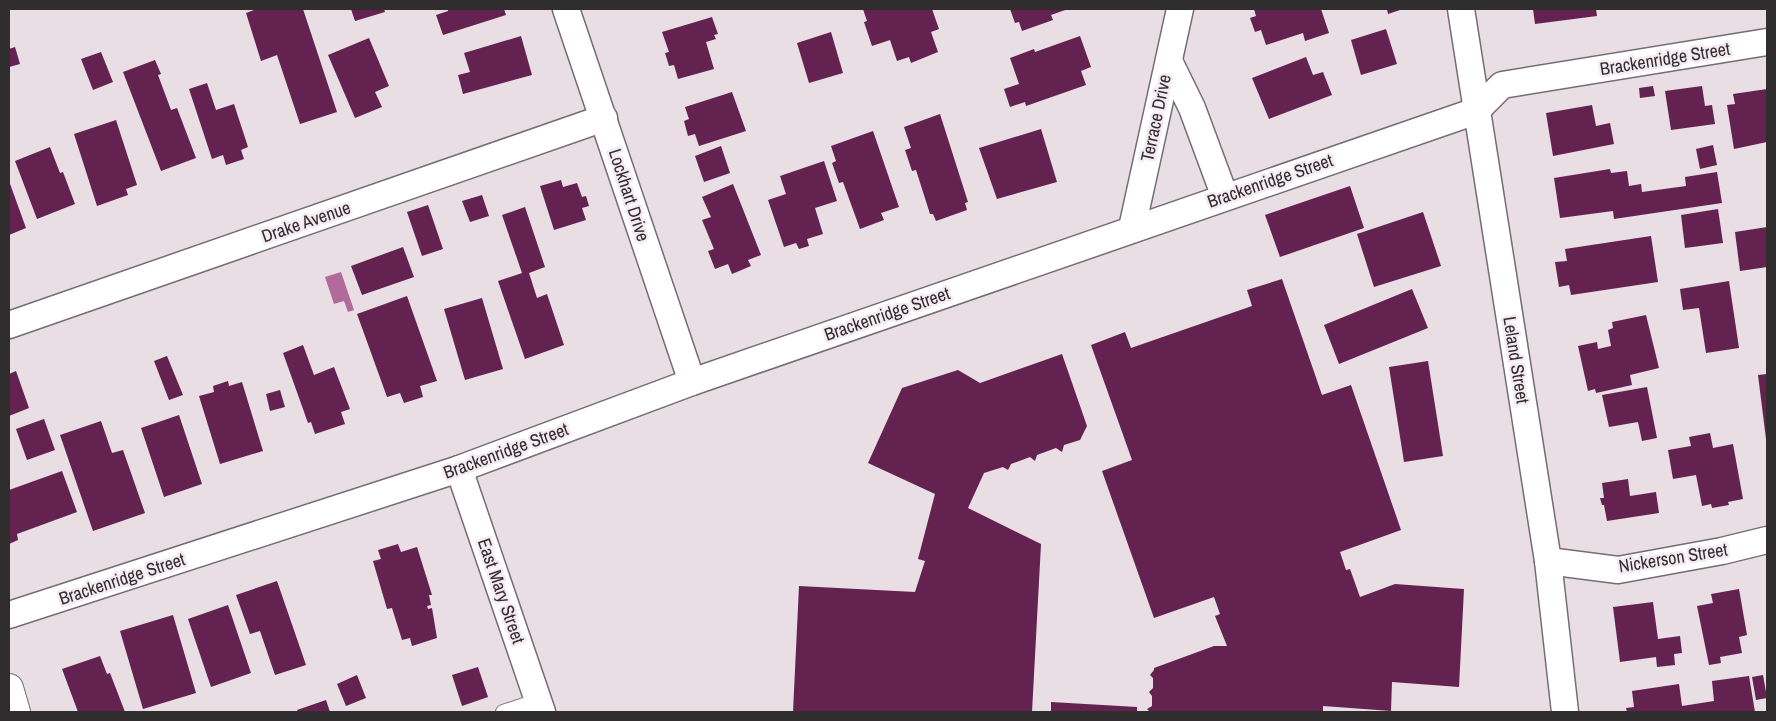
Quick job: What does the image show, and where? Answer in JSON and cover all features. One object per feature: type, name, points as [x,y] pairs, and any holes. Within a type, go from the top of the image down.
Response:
[{"type":"street","name":"Lockhart Drive","points":[[566,9],[692,382]]},
{"type":"street","name":"Terrace Drive","points":[[1132,228],[1180,9]]},
{"type":"street","name":"Leland Street","points":[[1461,9],[1548,561],[1564,712]]},
{"type":"street","name":"Brackenridge Street","points":[[9,615],[459,469],[692,382],[1132,228],[1476,111],[1502,85],[1767,42]]},
{"type":"street","points":[[1169,60],[1192,108],[1225,197]]},
{"type":"street","name":"Drake Avenue","points":[[9,325],[604,118]]},
{"type":"street","name":"East Mary Street","points":[[459,469],[540,706]]},
{"type":"street","name":"Nickerson Street","points":[[1548,561],[1618,570],[1722,551],[1767,540]]},
{"type":"street","points":[[9,688],[16,712]]},
{"type":"lane","points":[[503,712],[540,706]]},
{"type":"shaded area","points":[[341,272],[354,310],[348,312],[344,301],[334,304],[325,277]]},
{"type":"building","points":[[257,9],[303,9],[337,112],[300,124],[277,55],[261,61],[246,13]]},
{"type":"building","points":[[351,9],[384,9],[385,12],[355,21]]},
{"type":"building","points":[[448,9],[504,9],[506,15],[443,35],[436,15],[448,11]]},
{"type":"building","points":[[863,9],[932,9],[939,29],[931,32],[938,52],[911,63],[909,57],[897,61],[890,40],[872,46],[864,22],[867,21]]},
{"type":"building","points":[[1010,9],[1068,9],[1051,15],[1053,20],[1022,31],[1019,22],[1015,23]]},
{"type":"building","points":[[1254,9],[1321,9],[1329,33],[1305,41],[1303,33],[1266,45],[1261,30],[1255,32],[1250,18],[1256,16]]},
{"type":"building","points":[[1387,9],[1403,9],[1388,14]]},
{"type":"building","points":[[1533,9],[1596,9],[1597,16],[1535,24]]},
{"type":"building","points":[[712,17],[718,34],[714,35],[716,39],[706,42],[714,69],[678,79],[674,65],[669,66],[665,53],[669,52],[662,32]]},
{"type":"building","points":[[1386,29],[1397,64],[1361,75],[1351,40]]},
{"type":"building","points":[[831,32],[843,73],[809,83],[797,43]]},
{"type":"building","points":[[521,36],[532,75],[463,94],[458,75],[470,72],[464,53]]},
{"type":"building","points":[[1080,36],[1091,67],[1081,71],[1086,85],[1026,106],[1025,102],[1010,107],[1004,89],[1019,84],[1010,58],[1034,49],[1035,52]]},
{"type":"building","points":[[369,38],[389,86],[375,92],[382,107],[355,118],[328,55]]},
{"type":"building","points":[[15,47],[20,64],[9,67],[9,49]]},
{"type":"building","points":[[101,52],[113,82],[93,90],[81,59]]},
{"type":"building","points":[[1306,57],[1313,75],[1323,72],[1332,95],[1269,119],[1252,78]]},
{"type":"building","points":[[155,60],[161,74],[158,75],[171,110],[177,108],[196,158],[161,171],[123,72]]},
{"type":"building","points":[[207,83],[216,110],[234,104],[248,147],[241,150],[244,159],[226,165],[223,155],[212,159],[189,89]]},
{"type":"building","points":[[1653,86],[1655,96],[1640,98],[1639,88]]},
{"type":"building","points":[[1702,86],[1705,106],[1712,105],[1715,124],[1671,130],[1665,91]]},
{"type":"building","points":[[1767,89],[1767,142],[1734,149],[1727,105],[1735,104],[1733,94]]},
{"type":"building","points":[[732,92],[746,131],[699,146],[695,134],[688,136],[684,121],[689,119],[685,107]]},
{"type":"building","points":[[1592,105],[1596,126],[1610,123],[1614,144],[1553,156],[1546,113]]},
{"type":"building","points":[[940,114],[968,202],[965,203],[967,210],[936,221],[933,214],[930,214],[916,170],[912,171],[905,150],[911,148],[904,127]]},
{"type":"building","points":[[116,120],[137,185],[126,189],[128,195],[97,206],[74,134]]},
{"type":"building","points":[[1041,129],[1057,182],[997,199],[979,148]]},
{"type":"building","points":[[873,131],[899,207],[881,213],[884,220],[860,229],[843,182],[839,183],[832,163],[836,161],[831,146]]},
{"type":"building","points":[[1713,145],[1717,165],[1700,169],[1696,149]]},
{"type":"building","points":[[721,146],[730,173],[704,182],[695,156]]},
{"type":"building","points":[[50,147],[60,173],[63,172],[75,204],[37,219],[15,161]]},
{"type":"building","points":[[824,161],[837,201],[815,208],[823,234],[807,239],[809,246],[799,249],[796,243],[784,247],[768,200],[786,194],[780,176]]},
{"type":"building","points":[[1610,169],[1611,173],[1627,171],[1629,186],[1641,184],[1642,192],[1686,186],[1685,177],[1717,172],[1722,203],[1614,219],[1613,211],[1560,218],[1554,178]]},
{"type":"building","points":[[561,180],[563,187],[577,183],[582,197],[586,196],[589,206],[582,208],[586,220],[554,230],[540,186]]},
{"type":"building","points":[[9,181],[26,228],[9,235]]},
{"type":"building","points":[[733,184],[761,255],[748,260],[751,266],[732,274],[728,264],[715,269],[708,251],[714,249],[702,220],[711,217],[702,197]]},
{"type":"building","points":[[1350,186],[1364,228],[1280,257],[1265,215]]},
{"type":"building","points":[[482,195],[489,216],[470,222],[462,201]]},
{"type":"building","points":[[428,205],[443,249],[422,256],[407,212]]},
{"type":"building","points":[[525,207],[545,267],[529,273],[537,298],[547,294],[564,345],[525,359],[498,281],[522,273],[502,215]]},
{"type":"building","points":[[1718,209],[1723,243],[1685,248],[1681,215]]},
{"type":"building","points":[[1423,212],[1441,266],[1374,287],[1357,234]]},
{"type":"building","points":[[1767,227],[1767,267],[1740,271],[1735,232]]},
{"type":"building","points":[[1651,236],[1658,282],[1571,295],[1569,285],[1559,287],[1555,262],[1567,261],[1565,249]]},
{"type":"building","points":[[403,247],[414,277],[362,295],[351,266]]},
{"type":"building","points":[[1282,279],[1322,395],[1351,385],[1401,530],[1340,552],[1346,570],[1350,569],[1360,597],[1395,584],[1464,589],[1459,687],[1392,682],[1391,711],[1323,706],[1323,712],[1150,712],[1147,709],[1152,706],[1152,696],[1149,692],[1153,688],[1153,678],[1150,675],[1154,668],[1214,646],[1227,646],[1215,616],[1220,614],[1214,597],[1154,618],[1102,471],[1132,460],[1091,345],[1125,332],[1131,348],[1252,306],[1247,290]]},
{"type":"building","points":[[1729,281],[1739,348],[1706,353],[1699,308],[1683,310],[1680,289]]},
{"type":"building","points":[[1412,289],[1428,328],[1339,364],[1324,325]]},
{"type":"building","points":[[407,296],[437,381],[420,386],[423,397],[404,403],[400,393],[387,397],[357,314]]},
{"type":"building","points":[[482,298],[503,369],[465,380],[444,309]]},
{"type":"building","points":[[1646,315],[1659,368],[1630,375],[1632,385],[1596,393],[1595,389],[1588,391],[1578,346],[1597,342],[1598,349],[1611,346],[1608,330],[1613,328],[1612,322]]},
{"type":"building","points":[[303,345],[314,375],[334,367],[350,409],[341,412],[345,424],[315,434],[311,422],[308,423],[283,353]]},
{"type":"building","points":[[1062,354],[1087,426],[1080,440],[1064,445],[1062,452],[1056,448],[1037,455],[1035,461],[1030,457],[1011,464],[1008,470],[1003,467],[984,473],[968,508],[1041,544],[1032,712],[793,712],[799,586],[915,592],[925,561],[918,559],[935,494],[868,463],[902,388],[958,370],[980,383]]},
{"type":"building","points":[[167,356],[183,395],[169,400],[154,361]]},
{"type":"building","points":[[1428,361],[1443,456],[1404,462],[1389,367]]},
{"type":"building","points":[[16,371],[29,408],[9,416],[9,374]]},
{"type":"building","points":[[1767,374],[1767,438],[1766,439],[1758,375]]},
{"type":"building","points":[[228,381],[229,386],[242,382],[263,451],[220,464],[199,396],[214,392],[213,386]]},
{"type":"building","points":[[1647,387],[1657,438],[1642,441],[1638,422],[1609,427],[1602,395]]},
{"type":"building","points":[[280,390],[285,407],[270,411],[266,394]]},
{"type":"building","points":[[179,415],[202,484],[164,497],[141,428]]},
{"type":"building","points":[[44,419],[55,450],[27,460],[16,429]]},
{"type":"building","points":[[101,421],[112,453],[123,450],[145,513],[93,531],[60,435]]},
{"type":"building","points":[[1710,433],[1713,448],[1733,444],[1743,499],[1728,502],[1729,505],[1712,508],[1711,504],[1702,506],[1696,475],[1673,479],[1668,450],[1691,446],[1689,437]]},
{"type":"building","points":[[62,471],[77,512],[17,534],[18,540],[9,544],[9,490]]},
{"type":"building","points":[[1628,479],[1630,496],[1656,492],[1659,513],[1607,521],[1604,505],[1602,505],[1600,498],[1604,498],[1602,483]]},
{"type":"building","points":[[398,544],[401,552],[417,547],[432,595],[429,595],[431,605],[427,606],[428,609],[432,608],[437,638],[412,646],[410,638],[402,640],[392,608],[387,609],[373,561],[381,559],[378,550]]},
{"type":"building","points":[[277,581],[306,665],[275,675],[260,631],[250,634],[236,595]]},
{"type":"building","points":[[1739,589],[1747,635],[1739,637],[1742,653],[1720,657],[1721,663],[1709,665],[1697,606],[1713,603],[1711,594]]},
{"type":"building","points":[[1653,602],[1658,639],[1680,636],[1682,653],[1674,654],[1675,665],[1657,667],[1656,657],[1620,662],[1613,607]]},
{"type":"building","points":[[228,605],[251,673],[211,687],[188,619]]},
{"type":"building","points":[[173,615],[196,693],[143,709],[120,631]]},
{"type":"building","points":[[100,656],[107,674],[110,673],[125,712],[78,712],[62,669]]},
{"type":"building","points":[[478,667],[488,697],[462,706],[452,675]]},
{"type":"building","points":[[357,675],[366,698],[346,706],[337,684]]},
{"type":"building","points":[[1763,675],[1767,698],[1756,700],[1752,677]]},
{"type":"building","points":[[1749,676],[1755,712],[1627,712],[1626,708],[1634,707],[1632,691],[1679,684],[1682,706],[1714,701],[1712,681]]},
{"type":"building","points":[[326,700],[330,712],[298,712],[297,710]]},
{"type":"building","points":[[1051,702],[1137,707],[1137,712],[1051,712]]}]
